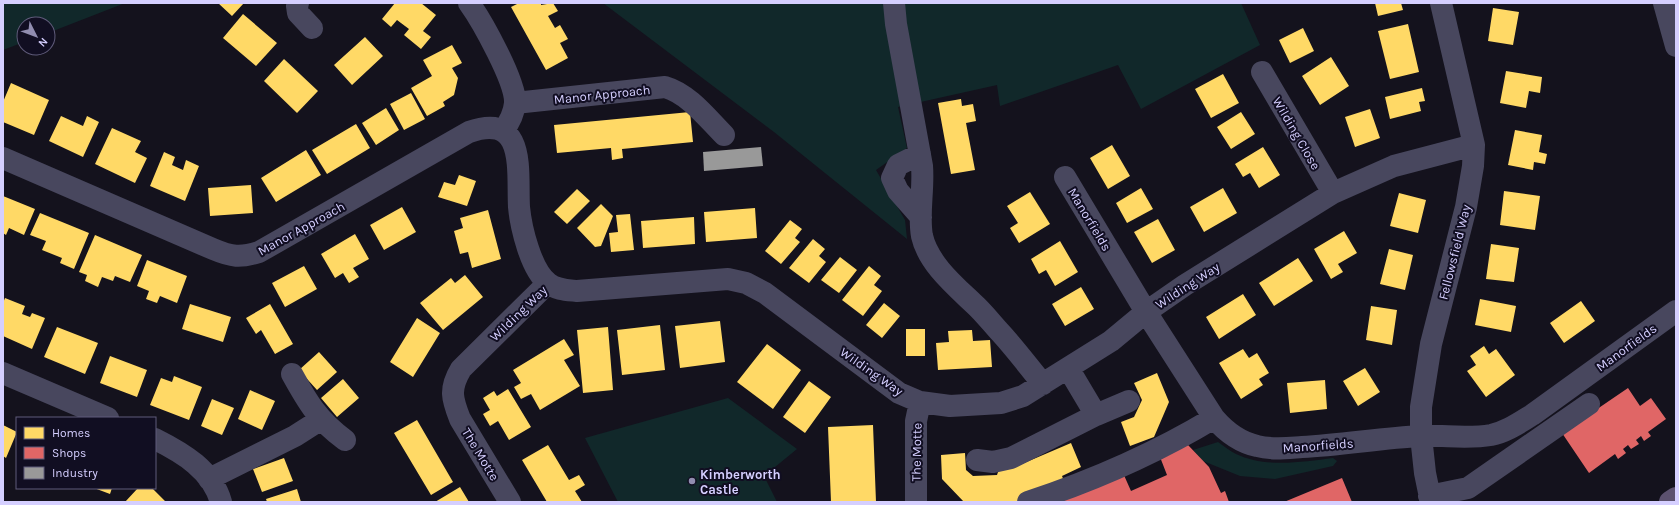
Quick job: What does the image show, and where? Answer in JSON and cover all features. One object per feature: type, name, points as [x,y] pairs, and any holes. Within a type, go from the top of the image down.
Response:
[{"type":"main road","points":[[1670,502],[1676,498]]},
{"type":"street","points":[[298,3],[298,13],[312,28]]},
{"type":"street","points":[[469,3],[479,18],[504,68],[515,103],[511,119],[503,131],[517,151],[520,208],[525,235],[538,271],[548,283]]},
{"type":"street","points":[[894,3],[896,24],[920,154],[924,185],[921,217],[922,237],[929,253],[946,278],[974,304],[999,331],[1043,384]]},
{"type":"street","name":"Fellowsfield Way","points":[[1430,499],[1424,473],[1421,436],[1421,407],[1431,344],[1466,207],[1473,166],[1474,145],[1441,3]]},
{"type":"street","points":[[1669,13],[1676,46]]},
{"type":"street","name":"Wilding Close","points":[[1262,72],[1333,194]]},
{"type":"street","name":"Manor Approach","points":[[515,103],[665,87],[688,99],[724,135]]},
{"type":"street","name":"Manor Approach","points":[[3,158],[230,256],[245,257],[259,252],[469,132],[480,128],[491,128],[503,131]]},
{"type":"street","name":"Wilding Way","points":[[454,404],[452,392],[454,381],[461,369],[548,283],[561,290],[577,291],[728,279],[746,283],[765,293],[899,393],[920,402],[950,406],[1001,403],[1023,396],[1043,384],[1111,340],[1146,312],[1185,285],[1333,194],[1394,166],[1474,145]]},
{"type":"street","points":[[920,154],[898,165],[892,178],[898,191],[921,217]]},
{"type":"street","name":"Manorfields","points":[[1065,177],[1146,312],[1214,418],[1226,432],[1240,440],[1257,446],[1275,448],[1330,445],[1421,436],[1464,437],[1492,434],[1512,427],[1676,311]]},
{"type":"street","points":[[1068,368],[1096,415]]},
{"type":"street","points":[[3,373],[106,417]]},
{"type":"street","points":[[292,374],[320,420],[345,440]]},
{"type":"street","points":[[977,460],[993,462],[1011,458],[1096,415],[1129,401]]},
{"type":"street","name":"The Motte","points":[[916,502],[916,421],[920,402]]},
{"type":"street","name":"The Motte","points":[[454,404],[460,419],[510,502]]},
{"type":"street","points":[[1430,499],[1468,488],[1589,404]]},
{"type":"street","points":[[1028,502],[1138,458],[1178,440],[1214,418]]},
{"type":"street","points":[[209,479],[295,436],[320,420]]},
{"type":"street","points":[[156,439],[180,451],[193,461],[209,479],[221,502]]},
{"type":"green space","points":[[3,3],[125,3],[56,30],[56,16],[16,16],[16,45],[3,50]]},
{"type":"green space","points":[[603,3],[1241,3],[1260,45],[1141,109],[1118,65],[1000,106],[997,85],[898,107],[907,148],[876,170],[905,220],[907,239],[774,132]]},
{"type":"green space","points":[[728,398],[797,449],[764,476],[777,502],[618,502],[585,438]]},
{"type":"green space","points":[[1218,442],[1236,454],[1259,461],[1284,463],[1333,458],[1337,461],[1333,466],[1275,479],[1240,476],[1203,461],[1193,450]]},
{"type":"building: Homes","points":[[218,3],[244,3],[232,16]]},
{"type":"building: Homes","points":[[395,3],[421,3],[436,15],[423,31],[431,37],[421,49],[404,35],[409,29],[397,20],[391,27],[382,19]]},
{"type":"building: Homes","points":[[519,3],[541,3],[541,5],[553,3],[558,11],[548,16],[555,28],[560,25],[568,39],[560,43],[568,58],[546,70],[511,7]]},
{"type":"building: Homes","points":[[1375,3],[1401,3],[1403,10],[1378,16]]},
{"type":"building: Homes","points":[[1493,8],[1519,12],[1513,45],[1488,41]]},
{"type":"building: Homes","points":[[243,14],[277,43],[256,66],[223,38]]},
{"type":"building: Homes","points":[[1408,24],[1419,72],[1390,79],[1378,31]]},
{"type":"building: Homes","points":[[1303,28],[1314,51],[1290,63],[1279,40]]},
{"type":"building: Homes","points":[[365,37],[383,56],[352,85],[334,65]]},
{"type":"building: Homes","points":[[452,45],[462,63],[452,68],[458,78],[454,95],[443,102],[445,106],[427,116],[411,88],[432,76],[423,60]]},
{"type":"building: Homes","points":[[1331,57],[1349,86],[1320,105],[1302,76]]},
{"type":"building: Homes","points":[[284,59],[318,91],[297,113],[264,81]]},
{"type":"building: Homes","points":[[1506,71],[1542,77],[1540,93],[1529,91],[1526,108],[1500,103]]},
{"type":"building: Homes","points":[[1223,74],[1239,103],[1211,118],[1195,89]]},
{"type":"building: Homes","points":[[11,83],[49,100],[34,135],[3,122],[3,102]]},
{"type":"building: Homes","points":[[1422,88],[1425,101],[1419,102],[1421,111],[1390,119],[1385,97]]},
{"type":"building: Homes","points":[[411,93],[425,119],[404,130],[390,104]]},
{"type":"building: Homes","points":[[961,99],[962,106],[973,104],[976,121],[966,123],[975,170],[951,174],[938,103]]},
{"type":"building: Homes","points":[[386,108],[399,130],[376,145],[362,123]]},
{"type":"building: Homes","points":[[1370,109],[1380,138],[1355,147],[1345,117]]},
{"type":"building: Homes","points":[[690,112],[693,142],[622,149],[623,158],[612,160],[611,148],[557,153],[554,125]]},
{"type":"building: Homes","points":[[1241,112],[1255,134],[1231,149],[1217,127]]},
{"type":"building: Homes","points":[[61,116],[83,126],[87,116],[99,122],[83,157],[49,141]]},
{"type":"building: Homes","points":[[356,124],[370,148],[327,174],[312,150]]},
{"type":"building: Homes","points":[[112,128],[141,141],[135,152],[147,158],[135,183],[95,164]]},
{"type":"building: Homes","points":[[1515,130],[1542,135],[1539,152],[1547,154],[1545,164],[1534,162],[1533,170],[1508,165]]},
{"type":"building: Homes","points":[[1112,145],[1130,176],[1108,189],[1090,158]]},
{"type":"building: Homes","points":[[1263,147],[1280,175],[1259,188],[1250,173],[1243,177],[1235,164]]},
{"type":"building: Homes","points":[[306,150],[321,175],[276,202],[261,178]]},
{"type":"building: Homes","points":[[164,152],[175,157],[172,165],[183,170],[186,160],[199,166],[185,201],[150,186]]},
{"type":"building: Homes","points":[[459,175],[476,181],[467,206],[438,197],[444,182],[455,185]]},
{"type":"building: Homes","points":[[251,185],[253,213],[210,216],[208,188]]},
{"type":"building: Homes","points":[[1141,188],[1153,209],[1127,223],[1116,203]]},
{"type":"building: Homes","points":[[1223,188],[1237,213],[1204,232],[1190,207]]},
{"type":"building: Homes","points":[[577,189],[590,201],[567,224],[554,212]]},
{"type":"building: Homes","points":[[1504,191],[1540,196],[1535,230],[1500,225]]},
{"type":"building: Homes","points":[[1030,192],[1050,224],[1019,243],[1010,228],[1018,223],[1007,206]]},
{"type":"building: Homes","points":[[1399,193],[1426,200],[1418,233],[1390,226]]},
{"type":"building: Homes","points":[[3,196],[35,209],[24,235],[9,228],[6,235],[3,233]]},
{"type":"building: Homes","points":[[601,204],[613,216],[601,246],[595,247],[577,228]]},
{"type":"building: Homes","points":[[402,207],[416,232],[384,250],[370,225]]},
{"type":"building: Homes","points":[[755,208],[757,238],[706,242],[704,212]]},
{"type":"building: Homes","points":[[488,210],[501,259],[472,268],[468,252],[460,254],[454,231],[463,228],[460,218]]},
{"type":"building: Homes","points":[[40,213],[89,233],[74,269],[60,263],[62,258],[42,250],[46,241],[30,235]]},
{"type":"building: Homes","points":[[630,214],[634,250],[611,252],[609,233],[618,232],[616,215]]},
{"type":"building: Homes","points":[[694,217],[695,244],[643,248],[641,221]]},
{"type":"building: Homes","points":[[1158,219],[1175,250],[1152,263],[1134,232]]},
{"type":"building: Homes","points":[[790,220],[802,229],[795,238],[800,242],[781,264],[765,251]]},
{"type":"building: Homes","points":[[1344,231],[1357,253],[1338,264],[1343,272],[1331,279],[1314,249]]},
{"type":"building: Homes","points":[[355,234],[369,259],[353,268],[359,277],[349,283],[343,273],[335,278],[321,254]]},
{"type":"building: Homes","points":[[95,235],[142,255],[130,282],[115,276],[113,281],[102,277],[98,287],[85,281],[87,275],[79,272]]},
{"type":"building: Homes","points":[[813,239],[825,249],[819,256],[826,262],[809,283],[789,268]]},
{"type":"building: Homes","points":[[1060,241],[1078,272],[1055,286],[1046,270],[1039,274],[1031,259]]},
{"type":"building: Homes","points":[[1491,244],[1519,248],[1514,282],[1486,279]]},
{"type":"building: Homes","points":[[1389,249],[1413,255],[1405,290],[1380,284]]},
{"type":"building: Homes","points":[[840,257],[857,270],[839,293],[821,280]]},
{"type":"building: Homes","points":[[1298,258],[1313,281],[1274,306],[1259,283]]},
{"type":"building: Homes","points":[[147,260],[187,276],[177,303],[160,296],[157,303],[146,299],[149,291],[137,286]]},
{"type":"building: Homes","points":[[304,266],[317,289],[285,307],[272,283]]},
{"type":"building: Homes","points":[[869,266],[881,276],[874,285],[882,291],[863,316],[842,300]]},
{"type":"building: Homes","points":[[465,275],[483,297],[443,330],[420,303],[451,278],[455,283]]},
{"type":"building: Homes","points":[[1081,287],[1094,309],[1065,326],[1052,304]]},
{"type":"building: Homes","points":[[1243,294],[1256,315],[1219,339],[1206,317]]},
{"type":"building: Homes","points":[[5,298],[25,306],[22,314],[30,317],[32,313],[45,318],[32,349],[3,336],[3,303]]},
{"type":"building: Homes","points":[[1480,299],[1516,306],[1511,332],[1475,325]]},
{"type":"building: Homes","points":[[1581,301],[1595,321],[1564,343],[1550,323]]},
{"type":"building: Homes","points":[[884,303],[900,316],[882,338],[866,325]]},
{"type":"building: Homes","points":[[190,304],[231,317],[223,342],[182,329]]},
{"type":"building: Homes","points":[[270,304],[293,344],[275,354],[261,330],[256,334],[246,318]]},
{"type":"building: Homes","points":[[1371,306],[1397,310],[1392,345],[1366,340]]},
{"type":"building: Homes","points":[[417,318],[440,333],[413,377],[390,362]]},
{"type":"building: Homes","points":[[720,321],[725,362],[680,368],[675,326]]},
{"type":"building: Homes","points":[[660,325],[665,370],[622,375],[617,330]]},
{"type":"building: Homes","points":[[57,327],[98,343],[85,374],[44,357]]},
{"type":"building: Homes","points":[[608,327],[613,390],[583,393],[577,330]]},
{"type":"building: Homes","points":[[906,329],[925,329],[925,356],[906,356]]},
{"type":"building: Homes","points":[[972,330],[973,341],[990,340],[992,367],[938,370],[936,343],[949,342],[948,331]]},
{"type":"building: Homes","points":[[564,339],[574,355],[564,360],[580,386],[540,410],[531,394],[521,399],[514,387],[521,383],[513,370]]},
{"type":"building: Homes","points":[[767,344],[801,370],[773,409],[737,382]]},
{"type":"building: Homes","points":[[1484,346],[1489,354],[1496,349],[1515,375],[1486,397],[1467,371],[1476,365],[1470,356]]},
{"type":"building: Homes","points":[[1243,349],[1249,358],[1257,353],[1269,373],[1259,379],[1263,385],[1241,399],[1219,363]]},
{"type":"building: Homes","points":[[319,352],[337,372],[317,390],[299,370]]},
{"type":"building: Homes","points":[[110,356],[147,370],[137,397],[100,383]]},
{"type":"building: Homes","points":[[1365,368],[1380,392],[1358,406],[1343,381]]},
{"type":"building: Homes","points":[[1157,373],[1169,402],[1154,437],[1130,446],[1121,422],[1134,417],[1142,400],[1134,383]]},
{"type":"building: Homes","points":[[174,376],[202,387],[189,420],[150,405],[161,378],[172,382]]},
{"type":"building: Homes","points":[[343,379],[359,398],[337,417],[321,398]]},
{"type":"building: Homes","points":[[1325,380],[1327,409],[1290,413],[1287,383]]},
{"type":"building: Homes","points":[[809,381],[831,397],[805,433],[783,417]]},
{"type":"building: Homes","points":[[508,389],[531,427],[509,440],[498,421],[490,426],[483,414],[490,410],[483,398],[494,391],[497,396]]},
{"type":"building: Homes","points":[[250,390],[275,401],[262,430],[238,419]]},
{"type":"building: Homes","points":[[212,399],[234,408],[222,435],[201,426]]},
{"type":"building: Homes","points":[[417,420],[453,482],[431,495],[394,433]]},
{"type":"building: Homes","points":[[3,425],[16,432],[16,434],[6,458],[3,456]]},
{"type":"building: Homes","points":[[873,425],[876,502],[831,502],[828,427]]},
{"type":"building: Homes","points":[[1071,443],[1081,467],[1062,476],[1064,481],[1017,502],[964,502],[942,479],[941,455],[965,453],[966,470],[973,476],[997,475],[999,469],[1015,467]]},
{"type":"building: Homes","points":[[548,445],[569,480],[579,475],[585,485],[575,491],[582,502],[547,502],[522,460]]},
{"type":"building: Homes","points":[[284,458],[293,481],[262,492],[253,469]]},
{"type":"building: Homes","points":[[460,487],[469,502],[435,502]]},
{"type":"building: Homes","points":[[97,489],[112,489],[110,494]]},
{"type":"building: Homes","points":[[137,489],[153,489],[166,502],[125,502]]},
{"type":"building: Homes","points":[[297,489],[301,502],[267,502],[266,499]]},
{"type":"building: Shops","points":[[1628,388],[1640,406],[1651,398],[1666,419],[1648,432],[1651,436],[1644,441],[1641,436],[1636,440],[1639,444],[1631,449],[1628,445],[1623,449],[1626,453],[1618,459],[1615,454],[1589,473],[1562,433]]},
{"type":"building: Shops","points":[[1188,445],[1209,467],[1221,493],[1225,491],[1229,502],[1054,502],[1123,473],[1131,491],[1167,475],[1160,457]]},
{"type":"building: Shops","points":[[1342,478],[1352,502],[1284,502]]},
{"type":"building: Industry","points":[[761,147],[763,166],[704,171],[703,152]]},
{"type":"place","name":"Kimberworth Castle","points":[[692,481]]}]
